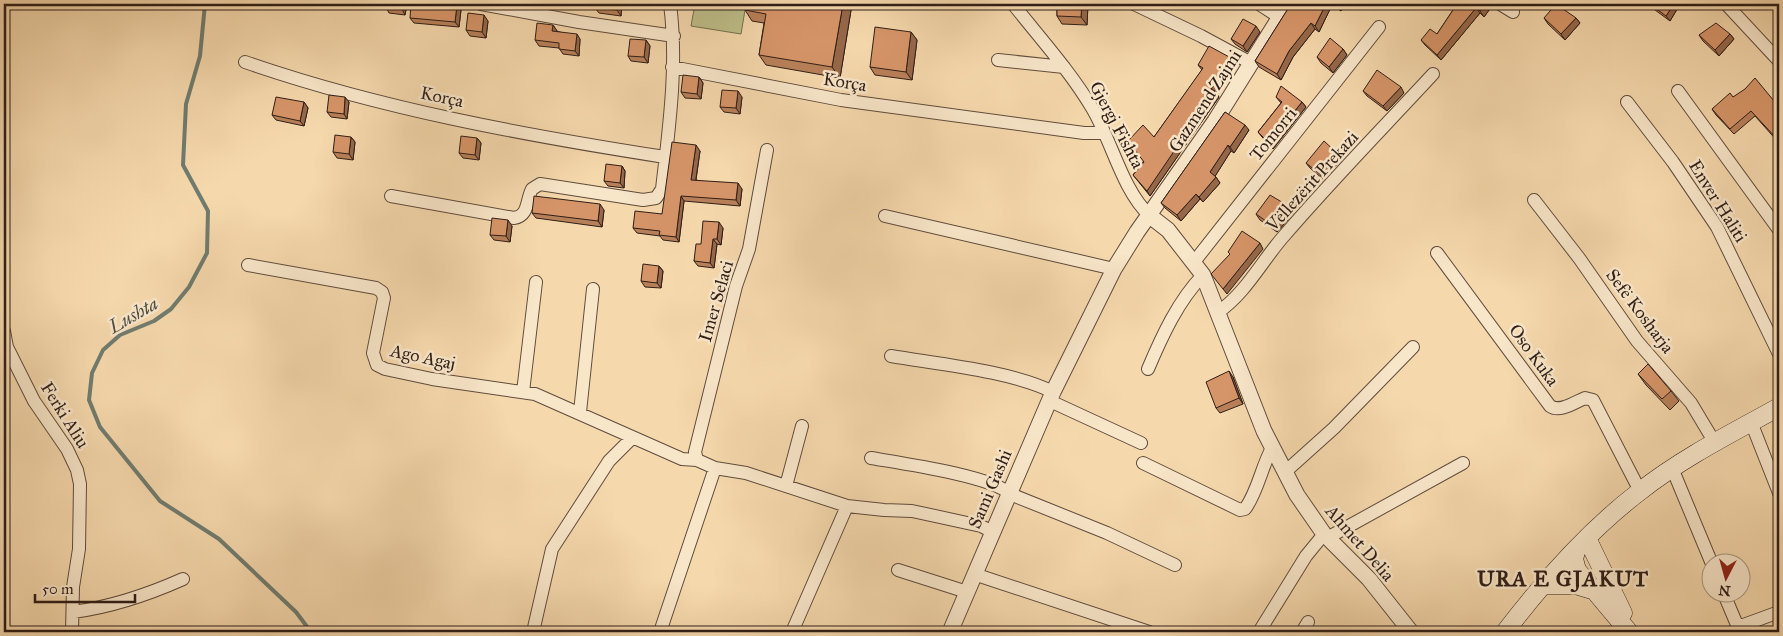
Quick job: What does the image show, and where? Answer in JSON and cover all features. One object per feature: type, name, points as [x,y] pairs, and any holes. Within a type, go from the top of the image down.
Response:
[{"type":"main road","points":[[1505,632],[1582,543],[1640,491],[1672,468],[1779,407]]},
{"type":"main road","points":[[1582,543],[1574,559],[1577,570],[1630,632]]},
{"type":"main road","points":[[1582,543],[1630,632]]},
{"type":"main road","points":[[1544,585],[1574,585],[1595,592]]},
{"type":"street","points":[[481,4],[579,22],[674,36]]},
{"type":"street","points":[[391,196],[514,218],[521,217],[524,214],[532,189],[540,184],[594,194],[650,200],[660,195],[665,157],[674,36],[670,4]]},
{"type":"street","name":"Gjergj Fishta","points":[[1013,4],[1064,67],[1091,106],[1133,195],[1150,216]]},
{"type":"street","points":[[1134,4],[1201,36],[1251,63]]},
{"type":"street","points":[[1259,4],[1279,17]]},
{"type":"street","name":"Gazmend Zajmi","points":[[1150,216],[1215,121],[1288,4]]},
{"type":"street","points":[[1500,4],[1513,12]]},
{"type":"street","points":[[1726,4],[1779,61]]},
{"type":"street","name":"Tomorri","points":[[1198,268],[1379,27]]},
{"type":"street","points":[[998,60],[1064,67]]},
{"type":"street","name":"Korça","points":[[245,62],[295,80],[358,97],[576,144],[665,157]]},
{"type":"street","name":"Korça","points":[[672,67],[841,100],[1084,133],[1104,134]]},
{"type":"street","name":"Vëllezërit Prekazi","points":[[1218,312],[1231,302],[1282,237],[1433,74]]},
{"type":"street","points":[[1678,91],[1779,230]]},
{"type":"street","name":"Enver Haliti","points":[[1627,102],[1673,162],[1717,227],[1765,330],[1779,354]]},
{"type":"street","name":"Imer Selaci","points":[[697,460],[695,452],[709,389],[755,226],[767,150]]},
{"type":"street","name":"Sefë Kosharja","points":[[1534,200],[1579,258],[1637,341],[1691,402],[1715,443]]},
{"type":"street","points":[[885,216],[1114,269]]},
{"type":"street","name":"Ahmet Delia","points":[[1150,216],[1168,230],[1198,268],[1218,312],[1235,362],[1272,448],[1297,495],[1326,535],[1369,579],[1411,632]]},
{"type":"street","name":"Sami Gashi","points":[[950,632],[1051,396],[1114,269],[1137,232],[1150,216]]},
{"type":"street","name":"Oso Kuka","points":[[1437,253],[1550,406],[1554,409],[1560,409],[1585,398],[1593,400],[1640,491]]},
{"type":"street","name":"Ago Agaj","points":[[248,265],[376,288],[382,292],[383,306],[373,353],[377,365],[384,369],[432,379],[535,394],[580,412],[632,438],[682,459],[697,460],[715,468],[746,473],[847,506],[912,511],[981,526],[993,532]]},
{"type":"street","points":[[1148,369],[1198,268]]},
{"type":"street","points":[[523,392],[536,282]]},
{"type":"street","points":[[580,412],[594,288]]},
{"type":"street","name":"Ferki Aliu","points":[[4,331],[7,347],[34,401],[67,449],[77,470],[80,484],[79,549],[73,587],[72,632]]},
{"type":"street","points":[[1285,472],[1334,428],[1413,347]]},
{"type":"street","points":[[891,356],[1002,376],[1042,387],[1051,396],[1141,443]]},
{"type":"street","points":[[1751,422],[1779,493]]},
{"type":"street","points":[[786,486],[802,426]]},
{"type":"street","points":[[533,632],[552,548],[609,461],[632,438]]},
{"type":"street","points":[[1143,463],[1240,510],[1246,509],[1250,502],[1265,461],[1272,448]]},
{"type":"street","points":[[872,458],[938,470],[997,485],[1010,494],[1107,533],[1176,565]]},
{"type":"street","points":[[1259,632],[1306,556],[1326,535],[1463,463]]},
{"type":"street","points":[[660,632],[715,468]]},
{"type":"street","points":[[1672,468],[1708,554]]},
{"type":"street","points":[[792,632],[847,506]]},
{"type":"street","points":[[898,570],[967,592]]},
{"type":"street","points":[[974,574],[1149,632]]},
{"type":"street","points":[[73,612],[116,604],[153,593],[183,579]]},
{"type":"street","points":[[1728,604],[1739,630],[1779,612]]},
{"type":"green space","points":[[695,4],[746,4],[741,34],[691,26]]},
{"type":"building","points":[[386,4],[402,4],[402,9],[386,7]]},
{"type":"building","points":[[411,4],[457,5],[455,22],[410,18]]},
{"type":"building","points":[[595,4],[618,4],[617,10],[595,8]]},
{"type":"building","points":[[746,4],[843,4],[832,67],[759,55],[766,14],[745,10]]},
{"type":"building","points":[[1057,4],[1082,4],[1081,17],[1057,16]]},
{"type":"building","points":[[1291,4],[1326,4],[1315,26],[1311,23],[1289,51],[1277,74],[1255,61]]},
{"type":"building","points":[[1457,4],[1486,4],[1480,11],[1476,8],[1437,55],[1421,40],[1430,29],[1437,34]]},
{"type":"building","points":[[1556,4],[1576,18],[1561,34],[1544,18]]},
{"type":"building","points":[[1650,4],[1674,4],[1666,16]]},
{"type":"building","points":[[468,13],[484,15],[482,32],[466,30]]},
{"type":"building","points":[[1243,19],[1256,26],[1243,46],[1231,39]]},
{"type":"building","points":[[537,23],[553,25],[552,31],[577,34],[575,51],[559,49],[559,43],[535,40]]},
{"type":"building","points":[[1716,23],[1730,34],[1715,50],[1699,35]]},
{"type":"building","points":[[875,27],[911,32],[906,72],[870,67]]},
{"type":"building","points":[[1330,38],[1343,49],[1329,67],[1317,57]]},
{"type":"building","points":[[630,39],[646,40],[644,57],[628,56]]},
{"type":"building","points":[[1209,46],[1231,58],[1211,89],[1215,91],[1147,191],[1133,175],[1144,162],[1128,141],[1143,125],[1154,137],[1203,68],[1198,65]]},
{"type":"building","points":[[1377,70],[1401,87],[1383,106],[1363,91]]},
{"type":"building","points":[[683,75],[699,77],[697,94],[681,92]]},
{"type":"building","points":[[1755,78],[1779,107],[1778,140],[1751,111],[1730,129],[1712,109],[1730,93],[1733,97],[1745,89]]},
{"type":"building","points":[[1281,86],[1302,102],[1269,143],[1258,132],[1282,102],[1276,97]]},
{"type":"building","points":[[722,90],[738,91],[736,108],[720,107]]},
{"type":"building","points":[[329,95],[345,97],[344,114],[327,112]]},
{"type":"building","points":[[276,97],[304,102],[300,121],[272,115]]},
{"type":"building","points":[[1225,112],[1245,125],[1230,147],[1228,145],[1210,172],[1216,177],[1199,197],[1196,194],[1177,215],[1161,203]]},
{"type":"building","points":[[335,135],[351,137],[349,154],[333,152]]},
{"type":"building","points":[[461,136],[477,138],[475,155],[459,153]]},
{"type":"building","points":[[1324,141],[1338,154],[1320,174],[1306,163]]},
{"type":"building","points":[[672,142],[696,145],[691,180],[738,183],[736,200],[681,196],[676,237],[659,235],[660,231],[633,228],[635,211],[662,214]]},
{"type":"building","points":[[606,164],[622,166],[620,183],[604,181]]},
{"type":"building","points":[[1270,195],[1290,207],[1273,226],[1256,214]]},
{"type":"building","points":[[534,196],[600,204],[598,221],[532,213]]},
{"type":"building","points":[[492,218],[508,220],[506,236],[490,235]]},
{"type":"building","points":[[703,221],[719,222],[717,239],[713,239],[710,263],[694,261],[696,244],[701,244]]},
{"type":"building","points":[[1242,231],[1260,243],[1223,289],[1211,274],[1230,254],[1228,252]]},
{"type":"building","points":[[643,264],[659,266],[657,283],[641,281]]},
{"type":"building","points":[[1648,364],[1671,391],[1662,399],[1638,374]]},
{"type":"building","points":[[1229,371],[1239,398],[1216,408],[1206,382]]},
{"type":"waterway","name":"Lushta","points":[[205,4],[200,56],[186,104],[183,165],[208,211],[207,253],[189,287],[171,309],[154,321],[120,335],[103,350],[92,373],[89,400],[100,427],[160,501],[219,539],[296,612],[311,632]]},
{"type":"district","name":"URA E GJAKUT","points":[[1563,578]]}]
